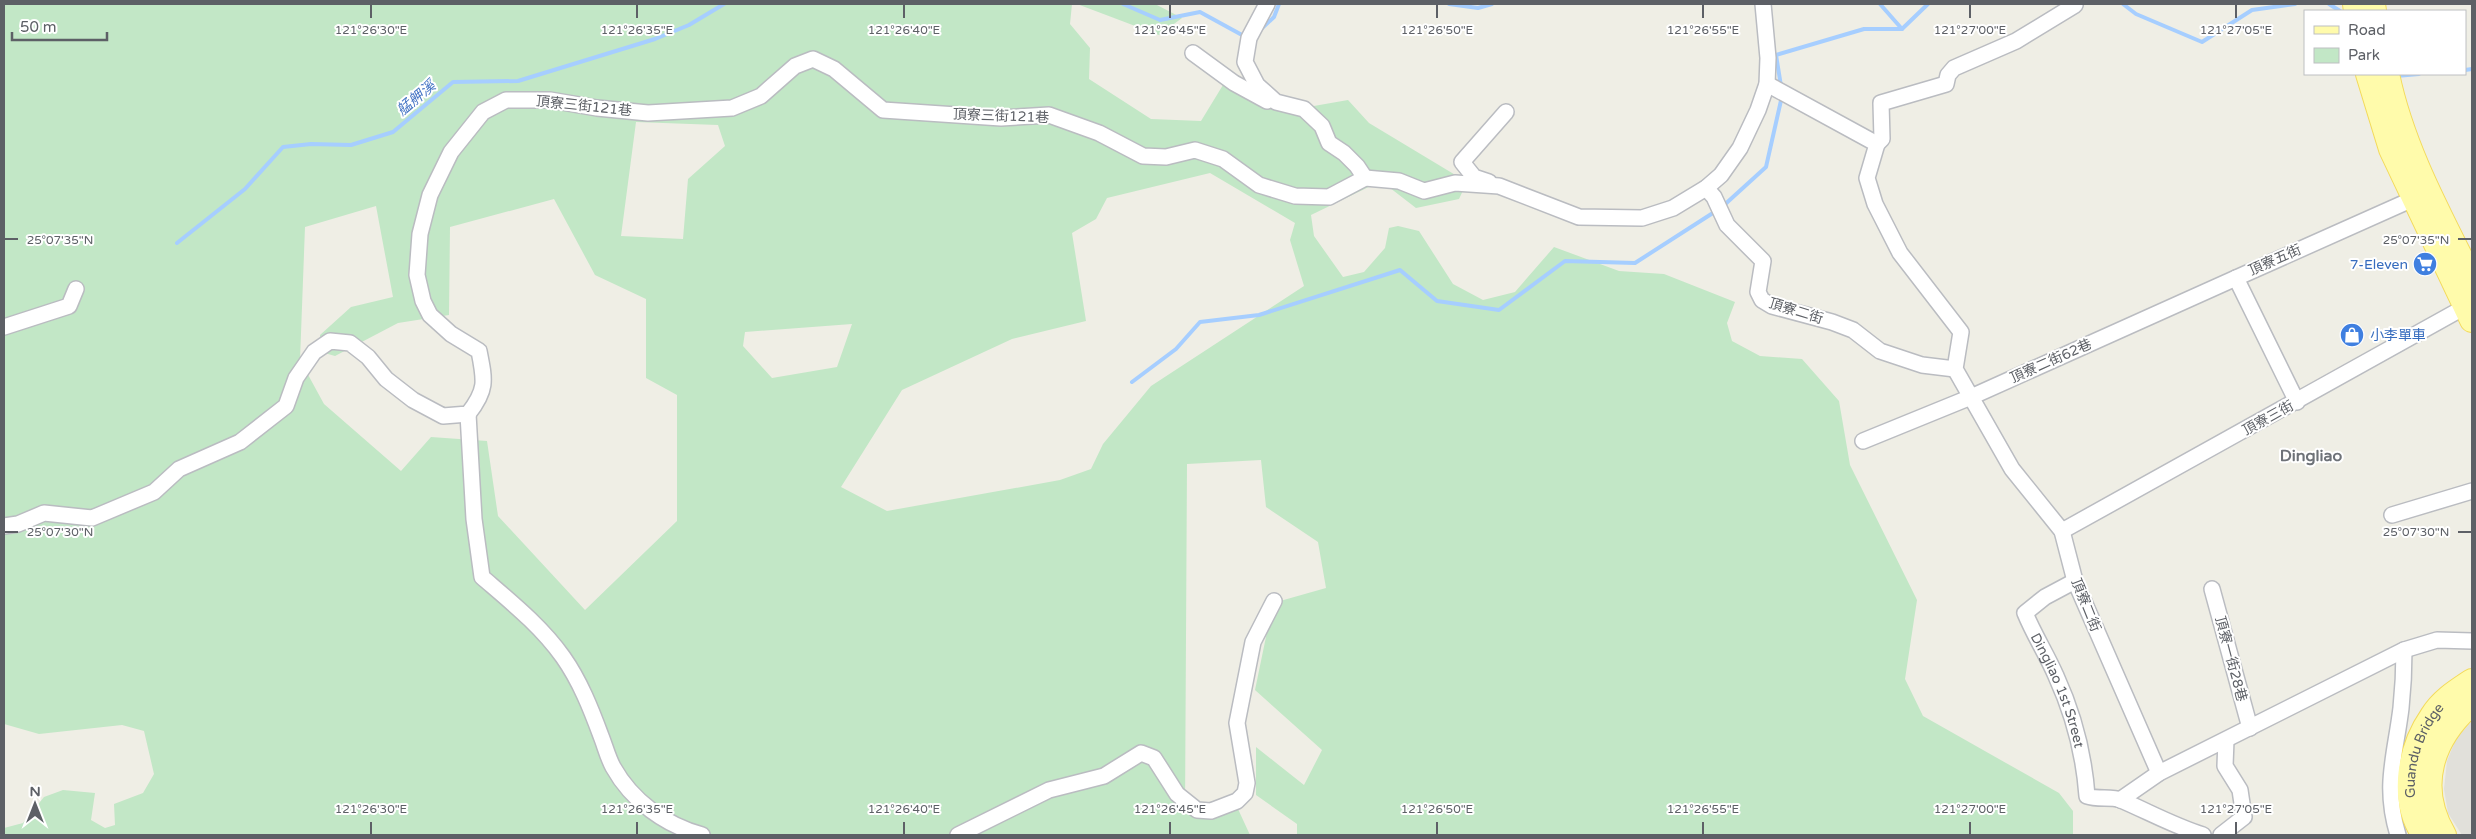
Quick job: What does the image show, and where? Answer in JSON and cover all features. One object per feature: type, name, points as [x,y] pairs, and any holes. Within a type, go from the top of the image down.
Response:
[{"type":"main road","points":[[2378,77],[2391,149],[2413,199],[2470,310]]},
{"type":"main road","points":[[2378,77],[2413,157],[2472,280]]},
{"type":"main road","name":"Guandu Bridge","points":[[2424,835],[2412,806],[2410,783],[2412,763],[2418,740],[2432,715],[2450,696],[2472,681]]},
{"type":"main road","points":[[2444,835],[2437,824],[2430,800],[2430,782],[2434,758],[2441,739],[2454,719],[2472,703]]},
{"type":"street","points":[[1267,4],[1249,38],[1245,62],[1257,85],[1276,102]]},
{"type":"street","points":[[1506,112],[1462,162],[1474,177],[1536,198],[1580,217],[1642,218],[1673,208],[1710,192],[1740,148],[1758,110],[1766,84],[1768,58],[1763,4]]},
{"type":"street","points":[[1955,369],[1961,332],[1900,253],[1875,204],[1867,178],[1877,144],[1882,139],[1881,103],[1946,84],[1948,75],[1954,68],[2016,41],[2075,5]]},
{"type":"street","points":[[1193,53],[1264,101],[1304,109],[1322,126],[1329,143],[1344,153],[1357,166],[1365,178],[1399,181],[1424,191],[1455,183],[1499,186]]},
{"type":"street","name":"頂寮三街121巷","points":[[468,414],[481,397],[484,374],[479,351],[451,334],[437,322],[430,315],[423,302],[417,275],[420,234],[430,195],[451,152],[483,112],[506,100],[550,100],[597,108],[648,113],[732,108],[761,96],[795,66],[814,59],[834,69],[883,110],[1001,118],[1049,115],[1099,133],[1143,156],[1166,157],[1196,150],[1223,159],[1259,185],[1294,196],[1329,197],[1365,178]]},
{"type":"street","points":[[1766,84],[1877,144]]},
{"type":"street","name":"頂寮二街","points":[[1710,192],[1727,225],[1763,261],[1758,292],[1762,300],[1772,306],[1832,322],[1853,330],[1880,351],[1922,365],[1955,369],[2012,469],[2062,532],[2075,581],[2159,773]]},
{"type":"street","name":"頂寮五街","points":[[2296,402],[2236,278],[2413,199]]},
{"type":"street","name":"頂寮二街62巷","points":[[1864,441],[1972,397],[2236,278]]},
{"type":"street","points":[[4,327],[69,306],[76,289]]},
{"type":"street","name":"頂寮三街","points":[[2062,532],[2296,402],[2470,310]]},
{"type":"street","points":[[4,526],[18,524],[44,513],[92,518],[154,492],[179,470],[240,442],[286,406],[296,378],[314,352],[330,341],[350,343],[368,356],[386,379],[413,400],[442,416],[468,414],[474,519],[482,577],[534,622],[564,657],[586,697],[613,767],[625,785],[646,807],[664,820],[702,835]]},
{"type":"street","points":[[2392,515],[2472,492]]},
{"type":"street","name":"Dingliao 1st Street","points":[[2075,581],[2045,597],[2025,613],[2035,637],[2056,675],[2068,706],[2085,767],[2087,796],[2095,799],[2120,800],[2179,828],[2203,835]]},
{"type":"street","name":"頂寮一街28巷","points":[[2212,589],[2250,728]]},
{"type":"street","points":[[958,835],[1050,790],[1104,776],[1141,753],[1154,758],[1177,794],[1197,810],[1211,811],[1237,801],[1245,793],[1247,783],[1237,723],[1253,642],[1274,601]]},
{"type":"street","points":[[2120,800],[2159,773],[2404,650],[2437,640],[2472,641]]},
{"type":"street","points":[[2398,835],[2393,819],[2390,788],[2391,763],[2401,710],[2404,650]]},
{"type":"street","points":[[2221,835],[2244,817],[2240,790],[2225,766],[2226,740]]},
{"type":"shaded area","points":[[2472,721],[2472,835],[2462,835],[2448,813],[2444,789],[2447,761],[2456,739]]},
{"type":"green space","points":[[4,4],[1072,4],[1070,24],[1090,48],[1089,79],[1151,119],[1201,121],[1223,85],[1291,110],[1348,100],[1369,123],[1467,182],[1459,199],[1416,208],[1381,181],[1311,215],[1314,236],[1343,277],[1364,272],[1385,248],[1389,228],[1398,226],[1419,231],[1453,284],[1483,300],[1515,292],[1554,247],[1619,271],[1664,274],[1735,302],[1727,323],[1732,341],[1760,356],[1802,359],[1839,401],[1850,465],[1917,600],[1905,679],[1923,716],[2059,793],[2073,811],[2073,835],[1297,835],[1297,824],[1256,795],[1256,747],[1304,785],[1322,750],[1255,690],[1273,603],[1326,588],[1318,542],[1266,507],[1261,460],[1187,464],[1185,812],[1232,796],[1250,835],[4,835],[4,828],[23,823],[44,797],[63,790],[95,793],[91,820],[105,828],[115,825],[114,804],[143,793],[154,774],[144,731],[122,725],[39,734],[4,724]],"holes":[[[636,122],[718,125],[725,146],[688,179],[683,239],[621,236]],[[1210,173],[1295,223],[1290,240],[1304,286],[1151,386],[1103,444],[1091,469],[1060,480],[887,511],[841,487],[902,390],[1012,339],[1086,321],[1072,233],[1096,219],[1107,198]],[[554,199],[595,275],[646,299],[646,378],[677,395],[677,521],[585,610],[498,516],[487,441],[431,437],[401,471],[324,404],[300,360],[305,227],[376,206],[393,297],[351,307],[320,335],[321,352],[335,356],[398,323],[449,315],[450,227]],[[852,324],[837,367],[772,378],[743,346],[745,332]]]},
{"type":"green space","points":[[1077,4],[1155,4],[1182,18],[1159,35]]},
{"type":"waterway","name":"艋舺溪","points":[[177,243],[245,189],[283,147],[311,144],[351,145],[393,132],[453,82],[518,81],[655,39],[689,25],[724,4]]},
{"type":"waterway","name":"艋舺溪","points":[[1123,4],[1160,20],[1200,12],[1242,35],[1245,34]]},
{"type":"waterway","name":"艋舺溪","points":[[1259,31],[1274,17],[1279,4]]},
{"type":"waterway","name":"艋舺溪","points":[[1449,4],[1478,8],[1492,4]]},
{"type":"waterway","name":"艋舺溪","points":[[1880,4],[1902,29],[1928,4]]},
{"type":"waterway","name":"艋舺溪","points":[[2123,4],[2136,14],[2202,42],[2252,10],[2295,4]]},
{"type":"waterway","name":"艋舺溪","points":[[2329,4],[2338,10]]},
{"type":"waterway","points":[[1781,86],[1776,55],[1864,29],[1902,29]]},
{"type":"waterway","name":"艋舺溪","points":[[2466,70],[2472,69]]},
{"type":"waterway","name":"艋舺溪","points":[[2396,76],[2408,75]]},
{"type":"waterway","points":[[1722,207],[1766,167],[1782,96]]},
{"type":"waterway","points":[[1132,382],[1176,349],[1200,322],[1259,315],[1400,270],[1437,301],[1499,310],[1565,261],[1635,263],[1716,211]]},
{"type":"place","name":"7-Eleven","points":[[2425,264]]},
{"type":"place","name":"小李單車","points":[[2352,335]]},
{"type":"district","name":"Dingliao","points":[[2311,456]]}]
